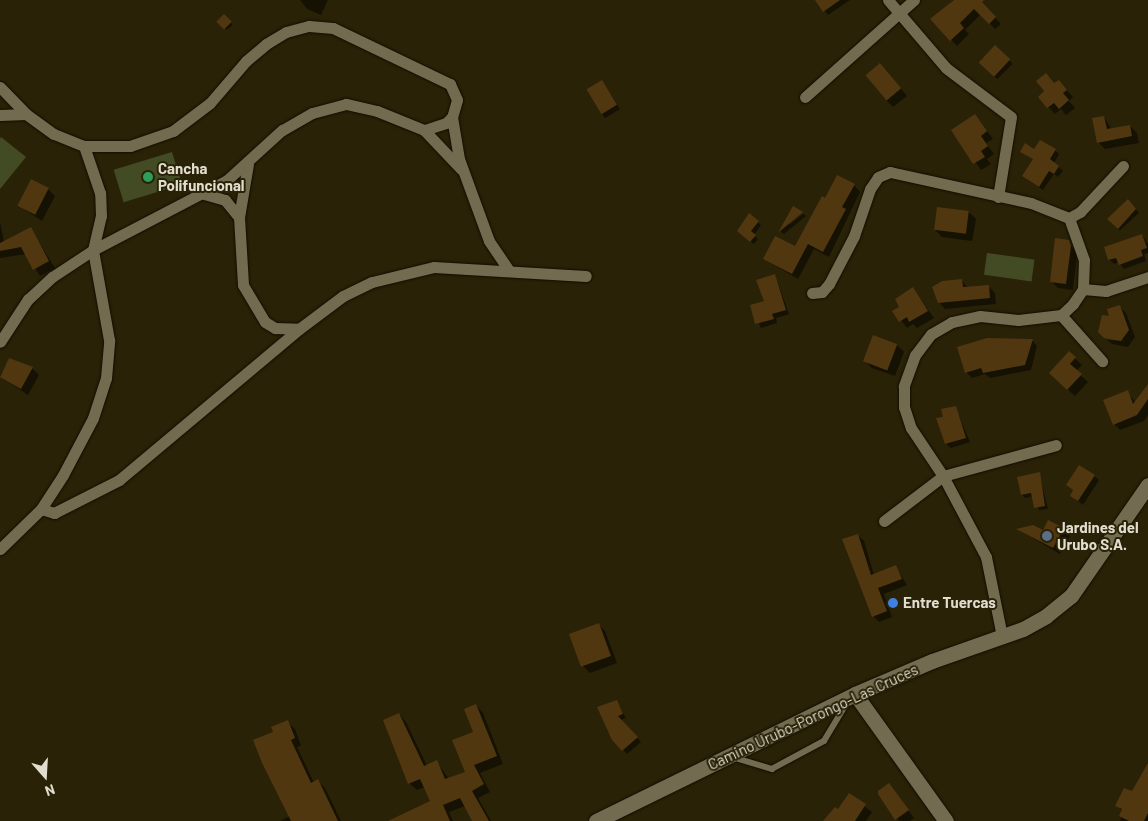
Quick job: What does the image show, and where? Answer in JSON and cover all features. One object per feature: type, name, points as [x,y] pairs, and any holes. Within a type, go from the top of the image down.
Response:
[{"type":"main road","name":"Camino Urubo-Porongo-Las Cruces","points":[[596,821],[853,696],[1002,636],[1046,616],[1071,596],[1148,484]]},
{"type":"main road","points":[[853,696],[946,821]]},
{"type":"street","points":[[888,0],[946,68],[1011,117],[998,197]]},
{"type":"street","points":[[805,97],[914,0]]},
{"type":"street","points":[[0,87],[26,114],[54,134],[84,146],[130,146],[173,131],[210,103],[246,61],[266,44],[286,32],[309,26],[333,28],[450,84],[457,100],[452,117],[464,172],[489,241],[508,269]]},
{"type":"street","points":[[0,342],[28,299],[52,277],[93,250],[204,194],[248,164],[282,130],[312,113],[346,104],[377,111],[424,130],[464,172]]},
{"type":"street","points":[[0,114],[26,114]]},
{"type":"street","points":[[424,130],[438,127],[452,117]]},
{"type":"street","points":[[0,550],[40,509],[63,475],[93,418],[106,378],[109,340],[93,250],[101,216],[100,193],[84,146]]},
{"type":"street","points":[[248,164],[239,217],[243,286],[256,313],[275,328],[299,329]]},
{"type":"street","points":[[1070,218],[1080,212],[1123,166]]},
{"type":"street","points":[[812,293],[822,292],[829,284],[844,259],[870,189],[878,177],[890,172],[1030,203],[1070,218]]},
{"type":"street","points":[[204,194],[225,200],[239,217]]},
{"type":"street","points":[[1002,636],[986,557],[943,476],[910,428],[904,407],[904,386],[914,355],[931,334],[952,322],[980,316],[1018,320],[1061,315],[1083,289],[1084,260],[1070,218]]},
{"type":"street","points":[[40,509],[54,513],[119,480],[299,329],[343,296],[401,273],[434,267],[508,269],[586,276]]},
{"type":"street","points":[[1083,289],[1106,291],[1148,277]]},
{"type":"street","points":[[1061,315],[1102,361]]},
{"type":"street","points":[[884,521],[943,476],[1056,445]]},
{"type":"lane","points":[[730,756],[772,769],[824,741],[853,696]]},
{"type":"green space","points":[[1,137],[26,157],[0,189],[0,139]]},
{"type":"green space","name":"Cancha Polifuncional","points":[[172,152],[182,185],[124,202],[114,170]]},
{"type":"green space","points":[[987,253],[1035,260],[1031,281],[984,275]]},
{"type":"building","points":[[815,0],[840,0],[823,12]]},
{"type":"building","points":[[954,0],[984,0],[982,2],[996,17],[989,24],[974,9],[960,23],[964,28],[950,41],[930,19]]},
{"type":"building","points":[[224,14],[232,22],[224,30],[216,22]]},
{"type":"building","points":[[995,45],[1010,59],[994,77],[979,63]]},
{"type":"building","points":[[880,63],[901,88],[887,100],[865,75]]},
{"type":"building","points":[[1046,73],[1054,83],[1059,80],[1067,90],[1063,93],[1069,100],[1059,109],[1054,103],[1047,108],[1038,97],[1044,91],[1036,81]]},
{"type":"building","points":[[602,80],[617,105],[602,114],[587,89]]},
{"type":"building","points":[[975,114],[987,131],[981,136],[988,146],[981,151],[985,157],[973,164],[951,130]]},
{"type":"building","points":[[1104,116],[1107,129],[1130,125],[1132,136],[1097,143],[1092,118]]},
{"type":"building","points":[[1040,140],[1056,149],[1050,159],[1059,166],[1054,174],[1049,171],[1039,187],[1022,176],[1033,159],[1020,152],[1025,143],[1034,149]]},
{"type":"building","points":[[837,175],[855,184],[842,207],[846,209],[823,252],[808,244],[792,274],[763,259],[775,236],[795,246],[822,196],[825,198]]},
{"type":"building","points":[[31,179],[49,188],[35,215],[17,206]]},
{"type":"building","points":[[1128,199],[1136,209],[1118,229],[1107,219]]},
{"type":"building","points":[[793,206],[803,212],[779,232],[779,231]]},
{"type":"building","points":[[937,207],[969,211],[966,234],[934,230]]},
{"type":"building","points":[[749,213],[759,221],[751,231],[756,235],[750,242],[737,231]]},
{"type":"building","points":[[31,227],[49,261],[33,270],[21,247],[0,251],[0,243]]},
{"type":"building","points":[[1142,234],[1147,248],[1141,250],[1143,256],[1119,265],[1116,258],[1108,260],[1104,247]]},
{"type":"building","points":[[1055,238],[1069,240],[1071,246],[1066,284],[1050,282]]},
{"type":"building","points":[[775,274],[786,310],[772,314],[774,319],[755,324],[750,305],[764,301],[756,280]]},
{"type":"building","points":[[962,279],[963,287],[989,285],[990,298],[938,303],[932,287],[942,281]]},
{"type":"building","points":[[913,287],[928,311],[909,322],[907,317],[899,322],[892,311],[899,307],[895,299]]},
{"type":"building","points":[[1120,305],[1129,330],[1121,341],[1104,338],[1098,332],[1102,315],[1109,316],[1107,309]]},
{"type":"building","points":[[873,335],[897,344],[887,370],[863,361]]},
{"type":"building","points":[[987,338],[1033,339],[1025,365],[983,373],[981,368],[965,373],[957,347]]},
{"type":"building","points":[[1069,351],[1076,357],[1070,364],[1082,374],[1067,390],[1049,373]]},
{"type":"building","points":[[9,358],[33,367],[21,389],[0,377]]},
{"type":"building","points":[[1148,384],[1148,399],[1137,415],[1113,425],[1103,400],[1128,390],[1133,404]]},
{"type":"building","points":[[956,406],[966,438],[945,444],[936,418],[943,417],[941,409]]},
{"type":"building","points":[[1079,465],[1095,475],[1078,501],[1070,496],[1073,490],[1066,485]]},
{"type":"building","points":[[1040,472],[1045,506],[1034,508],[1031,493],[1021,495],[1017,477]]},
{"type":"building","points":[[1048,520],[1064,528],[1053,548],[1016,529],[1033,525],[1043,530]]},
{"type":"building","points":[[858,534],[871,575],[896,565],[902,579],[878,588],[887,611],[872,617],[842,539]]},
{"type":"building","points":[[599,623],[611,656],[581,667],[569,634]]},
{"type":"building","points":[[617,700],[623,714],[618,716],[638,737],[622,751],[612,740],[597,707]]},
{"type":"building","points":[[476,704],[497,756],[474,765],[484,784],[472,791],[489,821],[472,821],[460,798],[443,805],[450,821],[388,821],[430,801],[420,779],[408,784],[383,720],[399,713],[424,766],[437,760],[445,779],[465,772],[452,740],[473,732],[464,709]]},
{"type":"building","points":[[288,720],[295,738],[291,740],[311,783],[318,779],[338,821],[291,821],[262,763],[253,740],[273,732],[271,727]]},
{"type":"building","points":[[1148,763],[1148,813],[1144,821],[1129,821],[1119,816],[1122,809],[1115,806],[1124,788],[1132,791]]},
{"type":"building","points":[[889,783],[909,810],[895,820],[878,794],[878,791]]},
{"type":"building","points":[[849,793],[866,804],[855,821],[823,821],[835,807],[838,809]]},
{"type":"place","name":"Cancha Polifuncional","points":[[148,177]]},
{"type":"place","name":"Jardines del Urubo S.A.","points":[[1047,536]]},
{"type":"place","name":"Entre Tuercas","points":[[893,603]]}]
